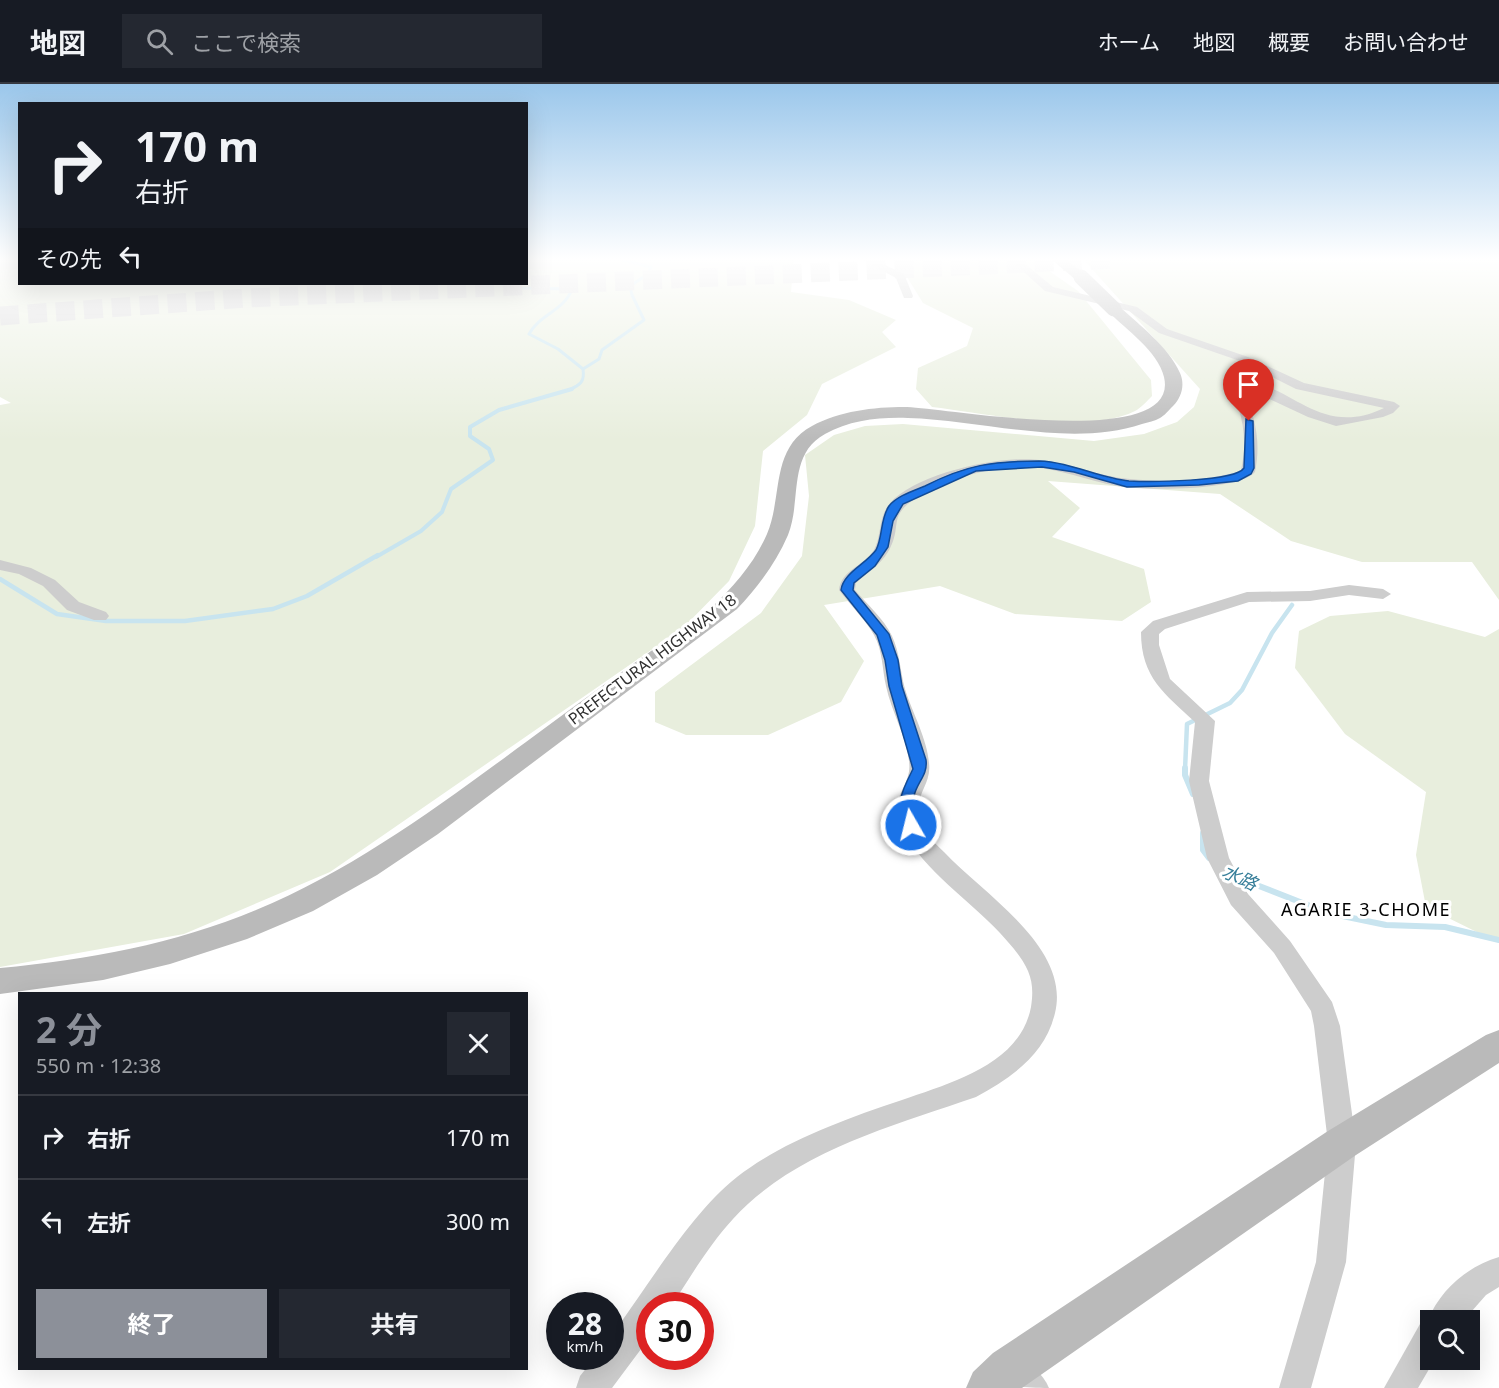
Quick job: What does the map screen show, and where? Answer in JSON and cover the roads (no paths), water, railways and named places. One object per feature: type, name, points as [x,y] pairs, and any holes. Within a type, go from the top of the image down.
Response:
[{"type":"main road","name":"PREFECTURAL HIGHWAY 18","points":[[0,981],[68,974],[122,964],[174,951],[243,929],[335,886],[421,833],[717,614],[740,592],[763,563],[782,520],[791,458],[808,437],[834,423],[871,415],[919,413],[1080,428],[1117,425],[1154,413],[1167,404],[1172,394],[1171,372],[1124,320]]},
{"type":"main road","points":[[1010,1382],[1342,1143],[1499,1044]]},
{"type":"street","points":[[662,1292],[723,1208],[750,1185],[783,1163],[830,1138],[967,1089],[985,1079],[1023,1051],[1041,1022],[1045,986],[1036,962],[1000,919],[952,876],[911,825],[906,807],[907,796],[920,769],[919,760],[895,686],[892,660],[883,634],[847,590],[848,582],[871,563],[883,547],[888,521],[894,507],[933,485],[973,468],[987,465],[1042,464],[1127,484],[1199,482],[1238,478],[1248,472],[1250,463],[1249,421],[1236,390],[1236,387],[1241,384],[1261,389],[1303,411],[1335,422],[1369,416],[1387,411],[1394,406],[1300,386],[1244,359],[1163,332],[1147,320]]},
{"type":"street","points":[[0,565],[25,572],[49,583],[73,606],[100,616]]},
{"type":"street","points":[[1295,1388],[1331,1263],[1342,1143],[1341,1122],[1323,1009],[1282,946],[1239,899],[1218,858],[1199,781],[1205,721],[1162,681],[1150,645],[1150,632],[1159,625],[1247,597],[1310,596],[1349,590],[1383,594]]},
{"type":"street","points":[[1453,1310],[1473,1286],[1490,1274],[1499,1272]]},
{"type":"street","points":[[592,1388],[636,1329]]},
{"type":"street","points":[[1400,1388],[1420,1354]]},
{"type":"waterway","points":[[542,320],[529,334],[558,349],[583,369]]},
{"type":"waterway","points":[[583,369],[599,359],[602,350],[644,320]]},
{"type":"waterway","points":[[569,390],[581,382],[583,369]]},
{"type":"waterway","points":[[376,557],[421,531],[442,512],[451,489],[493,460],[489,449],[470,436],[470,427],[499,410],[569,390]]},
{"type":"waterway","points":[[0,579],[57,614],[106,621],[185,621],[273,609],[307,596],[378,555]]},
{"type":"waterway","name":"水路","points":[[1185,770],[1187,724],[1230,703],[1242,690],[1272,633],[1292,605]]},
{"type":"waterway","name":"水路","points":[[1185,770],[1193,794]]},
{"type":"waterway","name":"水路","points":[[1203,833],[1203,850],[1209,858]]},
{"type":"waterway","name":"水路","points":[[1236,877],[1328,913],[1386,925],[1445,927],[1499,940]]},
{"type":"district","name":"AGARIE 3-CHOME","points":[[1366,909]]}]
